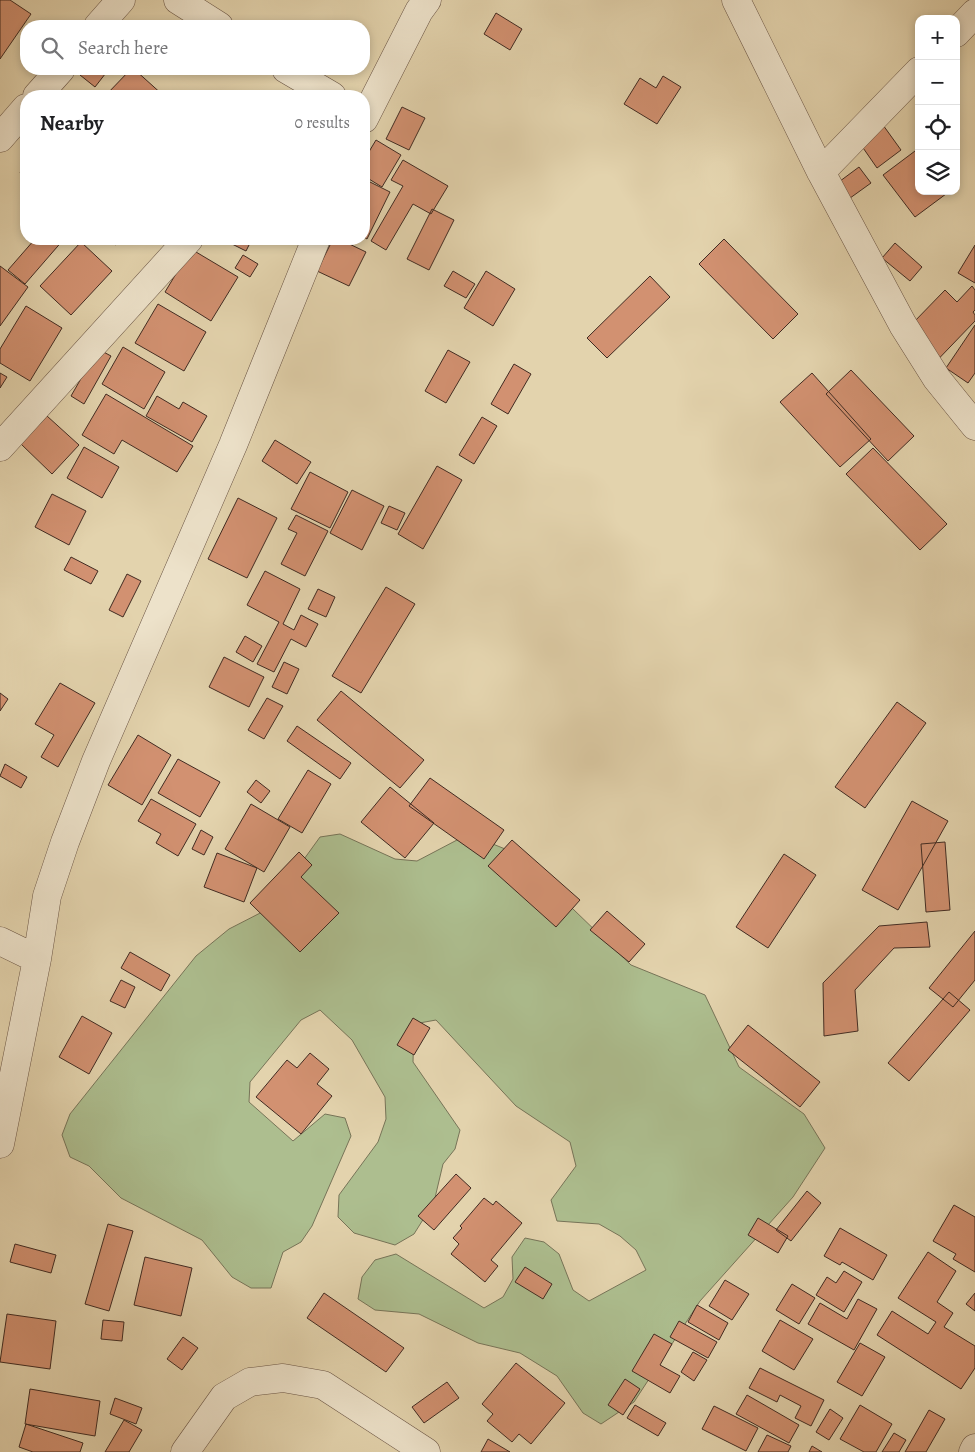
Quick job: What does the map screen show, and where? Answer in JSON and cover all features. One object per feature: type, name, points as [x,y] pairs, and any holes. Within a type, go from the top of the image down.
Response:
[{"type":"street","points":[[104,20],[122,0]]},
{"type":"street","points":[[178,0],[210,20]]},
{"type":"street","points":[[736,0],[821,172],[902,325],[936,380],[975,426]]},
{"type":"street","points":[[370,104],[421,4]]},
{"type":"street","points":[[960,29],[975,14]]},
{"type":"street","points":[[42,90],[56,75]]},
{"type":"street","points":[[295,75],[317,90]]},
{"type":"street","points":[[821,172],[915,75]]},
{"type":"street","points":[[0,138],[20,115]]},
{"type":"street","points":[[0,447],[184,245]]},
{"type":"street","points":[[0,1144],[37,959],[47,896],[64,842],[96,761],[233,445],[314,245]]},
{"type":"street","points":[[0,941],[37,959]]},
{"type":"street","points":[[185,1452],[224,1397],[250,1382],[283,1378],[323,1385],[426,1452]]},
{"type":"street","points":[[973,1452],[975,1448]]},
{"type":"green space","points":[[340,834],[395,859],[417,861],[457,840],[478,838],[515,853],[631,965],[705,995],[739,1067],[804,1114],[825,1148],[793,1197],[700,1301],[634,1402],[601,1424],[583,1413],[557,1376],[520,1353],[478,1343],[419,1314],[375,1310],[358,1299],[362,1277],[375,1260],[396,1254],[484,1308],[503,1297],[513,1279],[512,1257],[525,1238],[544,1242],[559,1254],[573,1290],[589,1301],[646,1270],[636,1250],[620,1236],[599,1224],[557,1221],[551,1200],[576,1166],[570,1142],[516,1106],[436,1020],[414,1024],[413,1062],[460,1130],[455,1149],[443,1164],[434,1202],[414,1234],[395,1245],[354,1233],[338,1217],[339,1195],[378,1142],[386,1119],[385,1097],[352,1040],[320,1010],[301,1020],[250,1082],[249,1102],[293,1141],[325,1114],[345,1118],[351,1136],[312,1226],[301,1242],[283,1252],[271,1288],[251,1288],[232,1277],[202,1240],[121,1198],[89,1166],[70,1157],[62,1135],[70,1114],[196,956],[229,929],[268,909],[320,837]]},
{"type":"building","points":[[0,0],[10,0],[31,14],[27,20],[20,20],[20,30],[0,59]]},
{"type":"building","points":[[496,13],[522,29],[510,50],[484,34]]},
{"type":"building","points":[[80,75],[104,75],[95,87]]},
{"type":"building","points":[[125,75],[141,75],[157,90],[111,90]]},
{"type":"building","points":[[663,76],[681,87],[657,124],[624,104],[640,78],[656,88]]},
{"type":"building","points":[[402,107],[425,118],[409,150],[386,139]]},
{"type":"building","points":[[883,125],[901,150],[877,168],[859,142]]},
{"type":"building","points":[[376,140],[401,155],[382,187],[370,180],[370,150]]},
{"type":"building","points":[[915,151],[915,195],[945,195],[915,217],[883,175]]},
{"type":"building","points":[[403,160],[448,186],[431,214],[413,204],[386,250],[371,241],[403,186],[391,180]]},
{"type":"building","points":[[859,167],[871,183],[839,206],[828,190]]},
{"type":"building","points":[[370,182],[390,192],[370,233]]},
{"type":"building","points":[[432,209],[454,220],[429,270],[407,259]]},
{"type":"building","points":[[724,239],[798,314],[773,339],[699,264]]},
{"type":"building","points":[[895,243],[922,267],[910,281],[882,258]]},
{"type":"building","points":[[30,245],[59,245],[25,284],[8,270]]},
{"type":"building","points":[[78,245],[84,245],[112,271],[71,315],[40,286]]},
{"type":"building","points":[[234,245],[249,245],[246,251]]},
{"type":"building","points":[[330,245],[351,245],[366,252],[349,286],[317,271]]},
{"type":"building","points":[[975,245],[975,283],[958,273]]},
{"type":"building","points":[[191,249],[238,277],[211,321],[165,292]]},
{"type":"building","points":[[243,255],[258,264],[250,277],[235,268]]},
{"type":"building","points":[[0,266],[28,287],[0,326]]},
{"type":"building","points":[[453,271],[475,284],[466,298],[444,286]]},
{"type":"building","points":[[486,271],[515,289],[493,326],[464,308]]},
{"type":"building","points":[[650,276],[670,297],[607,358],[587,338]]},
{"type":"building","points":[[972,286],[975,290],[975,310],[973,312],[975,321],[925,373],[912,324],[945,290],[957,302]]},
{"type":"building","points":[[158,304],[206,332],[184,371],[135,343]]},
{"type":"building","points":[[26,306],[62,328],[30,381],[0,363],[0,349]]},
{"type":"building","points":[[975,325],[975,373],[968,383],[946,368]]},
{"type":"building","points":[[123,347],[165,372],[144,409],[102,384]]},
{"type":"building","points":[[98,349],[111,356],[84,404],[71,396]]},
{"type":"building","points":[[448,350],[470,362],[446,403],[425,391]]},
{"type":"building","points":[[514,364],[531,374],[508,414],[491,404]]},
{"type":"building","points":[[851,370],[914,436],[888,461],[826,394]]},
{"type":"building","points":[[0,373],[7,377],[0,388]]},
{"type":"building","points":[[812,373],[871,439],[840,467],[780,402]]},
{"type":"building","points":[[106,394],[193,446],[177,472],[122,440],[114,454],[82,435]]},
{"type":"building","points":[[157,396],[179,409],[183,402],[207,416],[192,442],[146,416]]},
{"type":"building","points":[[47,416],[79,445],[52,474],[21,444]]},
{"type":"building","points":[[482,417],[497,426],[474,464],[459,455]]},
{"type":"building","points":[[275,440],[311,462],[297,484],[262,461]]},
{"type":"building","points":[[84,447],[119,467],[102,498],[67,478]]},
{"type":"building","points":[[873,448],[947,524],[920,550],[846,474]]},
{"type":"building","points":[[437,466],[462,480],[423,549],[398,534]]},
{"type":"building","points":[[310,472],[348,492],[330,528],[291,509]]},
{"type":"building","points":[[352,490],[384,506],[362,550],[330,533]]},
{"type":"building","points":[[52,494],[86,511],[69,545],[35,527]]},
{"type":"building","points":[[238,498],[277,518],[247,578],[208,559]]},
{"type":"building","points":[[389,506],[405,513],[397,530],[381,523]]},
{"type":"building","points":[[296,515],[328,531],[305,576],[281,564],[297,533],[288,529]]},
{"type":"building","points":[[71,557],[98,571],[91,584],[64,570]]},
{"type":"building","points":[[265,571],[300,589],[283,624],[294,630],[301,615],[318,624],[306,647],[291,639],[274,672],[257,664],[279,622],[247,605]]},
{"type":"building","points":[[127,574],[141,581],[123,617],[109,610]]},
{"type":"building","points":[[386,587],[415,604],[361,693],[332,676]]},
{"type":"building","points":[[318,589],[335,597],[326,617],[308,609]]},
{"type":"building","points":[[245,636],[262,646],[253,662],[236,652]]},
{"type":"building","points":[[224,657],[264,677],[249,707],[209,687]]},
{"type":"building","points":[[284,662],[299,669],[287,694],[272,687]]},
{"type":"building","points":[[60,683],[95,703],[58,767],[41,757],[54,735],[35,724]]},
{"type":"building","points":[[341,691],[424,760],[400,788],[317,720]]},
{"type":"building","points":[[0,693],[8,699],[0,711]]},
{"type":"building","points":[[267,698],[283,706],[264,739],[248,730]]},
{"type":"building","points":[[897,702],[926,723],[865,808],[835,787]]},
{"type":"building","points":[[297,726],[351,763],[340,779],[287,741]]},
{"type":"building","points":[[138,735],[171,755],[142,805],[108,785]]},
{"type":"building","points":[[178,759],[220,782],[200,817],[158,793]]},
{"type":"building","points":[[5,764],[27,777],[21,788],[0,776]]},
{"type":"building","points":[[308,770],[331,784],[302,833],[278,819]]},
{"type":"building","points":[[430,778],[504,830],[484,859],[409,806]]},
{"type":"building","points":[[256,780],[270,791],[261,803],[247,792]]},
{"type":"building","points":[[390,787],[434,823],[405,858],[361,822]]},
{"type":"building","points":[[151,799],[196,824],[178,856],[156,843],[161,834],[138,821]]},
{"type":"building","points":[[912,801],[948,821],[898,910],[862,890]]},
{"type":"building","points":[[251,804],[290,827],[264,872],[225,849]]},
{"type":"building","points":[[201,830],[213,837],[204,855],[192,849]]},
{"type":"building","points":[[512,840],[580,900],[556,927],[488,866]]},
{"type":"building","points":[[945,842],[950,910],[926,912],[921,844]]},
{"type":"building","points":[[299,852],[312,865],[301,877],[339,913],[300,952],[250,903]]},
{"type":"building","points":[[217,853],[257,868],[244,902],[204,887]]},
{"type":"building","points":[[784,854],[816,875],[768,948],[736,927]]},
{"type":"building","points":[[607,911],[645,944],[629,962],[590,930]]},
{"type":"building","points":[[927,922],[930,947],[894,948],[855,990],[858,1031],[824,1036],[823,983],[879,926]]},
{"type":"building","points":[[975,931],[975,980],[953,1007],[929,988]]},
{"type":"building","points":[[130,952],[170,975],[161,991],[121,968]]},
{"type":"building","points":[[121,980],[135,987],[125,1008],[110,1001]]},
{"type":"building","points":[[949,992],[970,1010],[909,1081],[888,1063]]},
{"type":"building","points":[[82,1016],[112,1033],[89,1074],[59,1057]]},
{"type":"building","points":[[413,1018],[430,1028],[414,1055],[397,1045]]},
{"type":"building","points":[[748,1025],[820,1082],[800,1107],[728,1050]]},
{"type":"building","points":[[310,1053],[329,1069],[317,1084],[332,1096],[301,1134],[256,1097],[287,1060],[297,1068]]},
{"type":"building","points":[[456,1174],[471,1188],[434,1230],[418,1216]]},
{"type":"building","points":[[807,1191],[821,1203],[791,1241],[776,1230]]},
{"type":"building","points":[[484,1198],[493,1205],[496,1201],[522,1223],[491,1260],[498,1266],[485,1282],[451,1254],[459,1244],[453,1238],[462,1228],[460,1226]]},
{"type":"building","points":[[954,1205],[975,1217],[975,1272],[953,1259],[956,1254],[933,1241]]},
{"type":"building","points":[[758,1218],[788,1236],[778,1253],[748,1235]]},
{"type":"building","points":[[108,1224],[133,1231],[109,1311],[85,1304]]},
{"type":"building","points":[[840,1228],[887,1255],[873,1280],[842,1262],[840,1265],[824,1256]]},
{"type":"building","points":[[15,1244],[56,1255],[51,1273],[10,1262]]},
{"type":"building","points":[[928,1252],[956,1271],[937,1302],[953,1313],[944,1327],[975,1346],[975,1368],[961,1389],[877,1335],[892,1311],[928,1334],[936,1322],[898,1298]]},
{"type":"building","points":[[145,1257],[192,1268],[181,1316],[134,1305]]},
{"type":"building","points":[[525,1267],[552,1284],[543,1299],[515,1282]]},
{"type":"building","points":[[844,1271],[862,1282],[844,1312],[816,1295],[827,1277],[836,1283]]},
{"type":"building","points":[[725,1280],[749,1294],[732,1320],[709,1306]]},
{"type":"building","points":[[792,1284],[815,1298],[799,1324],[776,1310]]},
{"type":"building","points":[[324,1293],[404,1348],[386,1372],[307,1318]]},
{"type":"building","points":[[975,1293],[975,1311],[966,1304]]},
{"type":"building","points":[[858,1299],[877,1309],[854,1350],[808,1324],[820,1303],[847,1319]]},
{"type":"building","points":[[697,1305],[728,1323],[719,1340],[688,1322]]},
{"type":"building","points":[[7,1314],[56,1321],[50,1369],[0,1362]]},
{"type":"building","points":[[103,1320],[124,1322],[122,1341],[101,1339]]},
{"type":"building","points":[[780,1320],[813,1339],[794,1370],[762,1351]]},
{"type":"building","points":[[679,1321],[717,1342],[708,1358],[670,1337]]},
{"type":"building","points":[[654,1334],[672,1344],[660,1365],[680,1376],[670,1393],[632,1371]]},
{"type":"building","points":[[183,1337],[198,1348],[182,1370],[167,1359]]},
{"type":"building","points":[[860,1343],[885,1357],[862,1396],[837,1382]]},
{"type":"building","points":[[693,1352],[707,1360],[694,1381],[681,1372]]},
{"type":"building","points":[[516,1363],[565,1403],[531,1444],[519,1434],[512,1442],[487,1421],[493,1414],[482,1404]]},
{"type":"building","points":[[760,1368],[824,1400],[811,1426],[795,1418],[801,1406],[780,1395],[777,1402],[749,1388]]},
{"type":"building","points":[[625,1379],[640,1389],[623,1415],[608,1405]]},
{"type":"building","points":[[447,1382],[459,1398],[424,1423],[412,1407]]},
{"type":"building","points":[[30,1389],[100,1401],[95,1436],[25,1424]]},
{"type":"building","points":[[747,1395],[799,1425],[789,1443],[736,1414]]},
{"type":"building","points":[[115,1398],[142,1408],[136,1424],[110,1414]]},
{"type":"building","points":[[635,1405],[666,1423],[658,1436],[627,1418]]},
{"type":"building","points":[[860,1405],[892,1424],[876,1452],[864,1452],[840,1439]]},
{"type":"building","points":[[714,1406],[758,1428],[746,1451],[702,1429]]},
{"type":"building","points":[[830,1409],[843,1418],[829,1440],[816,1432]]},
{"type":"building","points":[[929,1410],[945,1419],[926,1452],[905,1452]]},
{"type":"building","points":[[124,1420],[142,1430],[129,1452],[105,1452]]},
{"type":"building","points":[[26,1424],[83,1443],[80,1452],[33,1452],[19,1447]]},
{"type":"building","points":[[894,1433],[906,1440],[899,1452],[882,1452]]},
{"type":"building","points":[[767,1435],[791,1446],[788,1452],[758,1452]]},
{"type":"building","points":[[488,1439],[510,1452],[481,1452]]},
{"type":"building","points":[[812,1446],[822,1452],[809,1452]]}]
